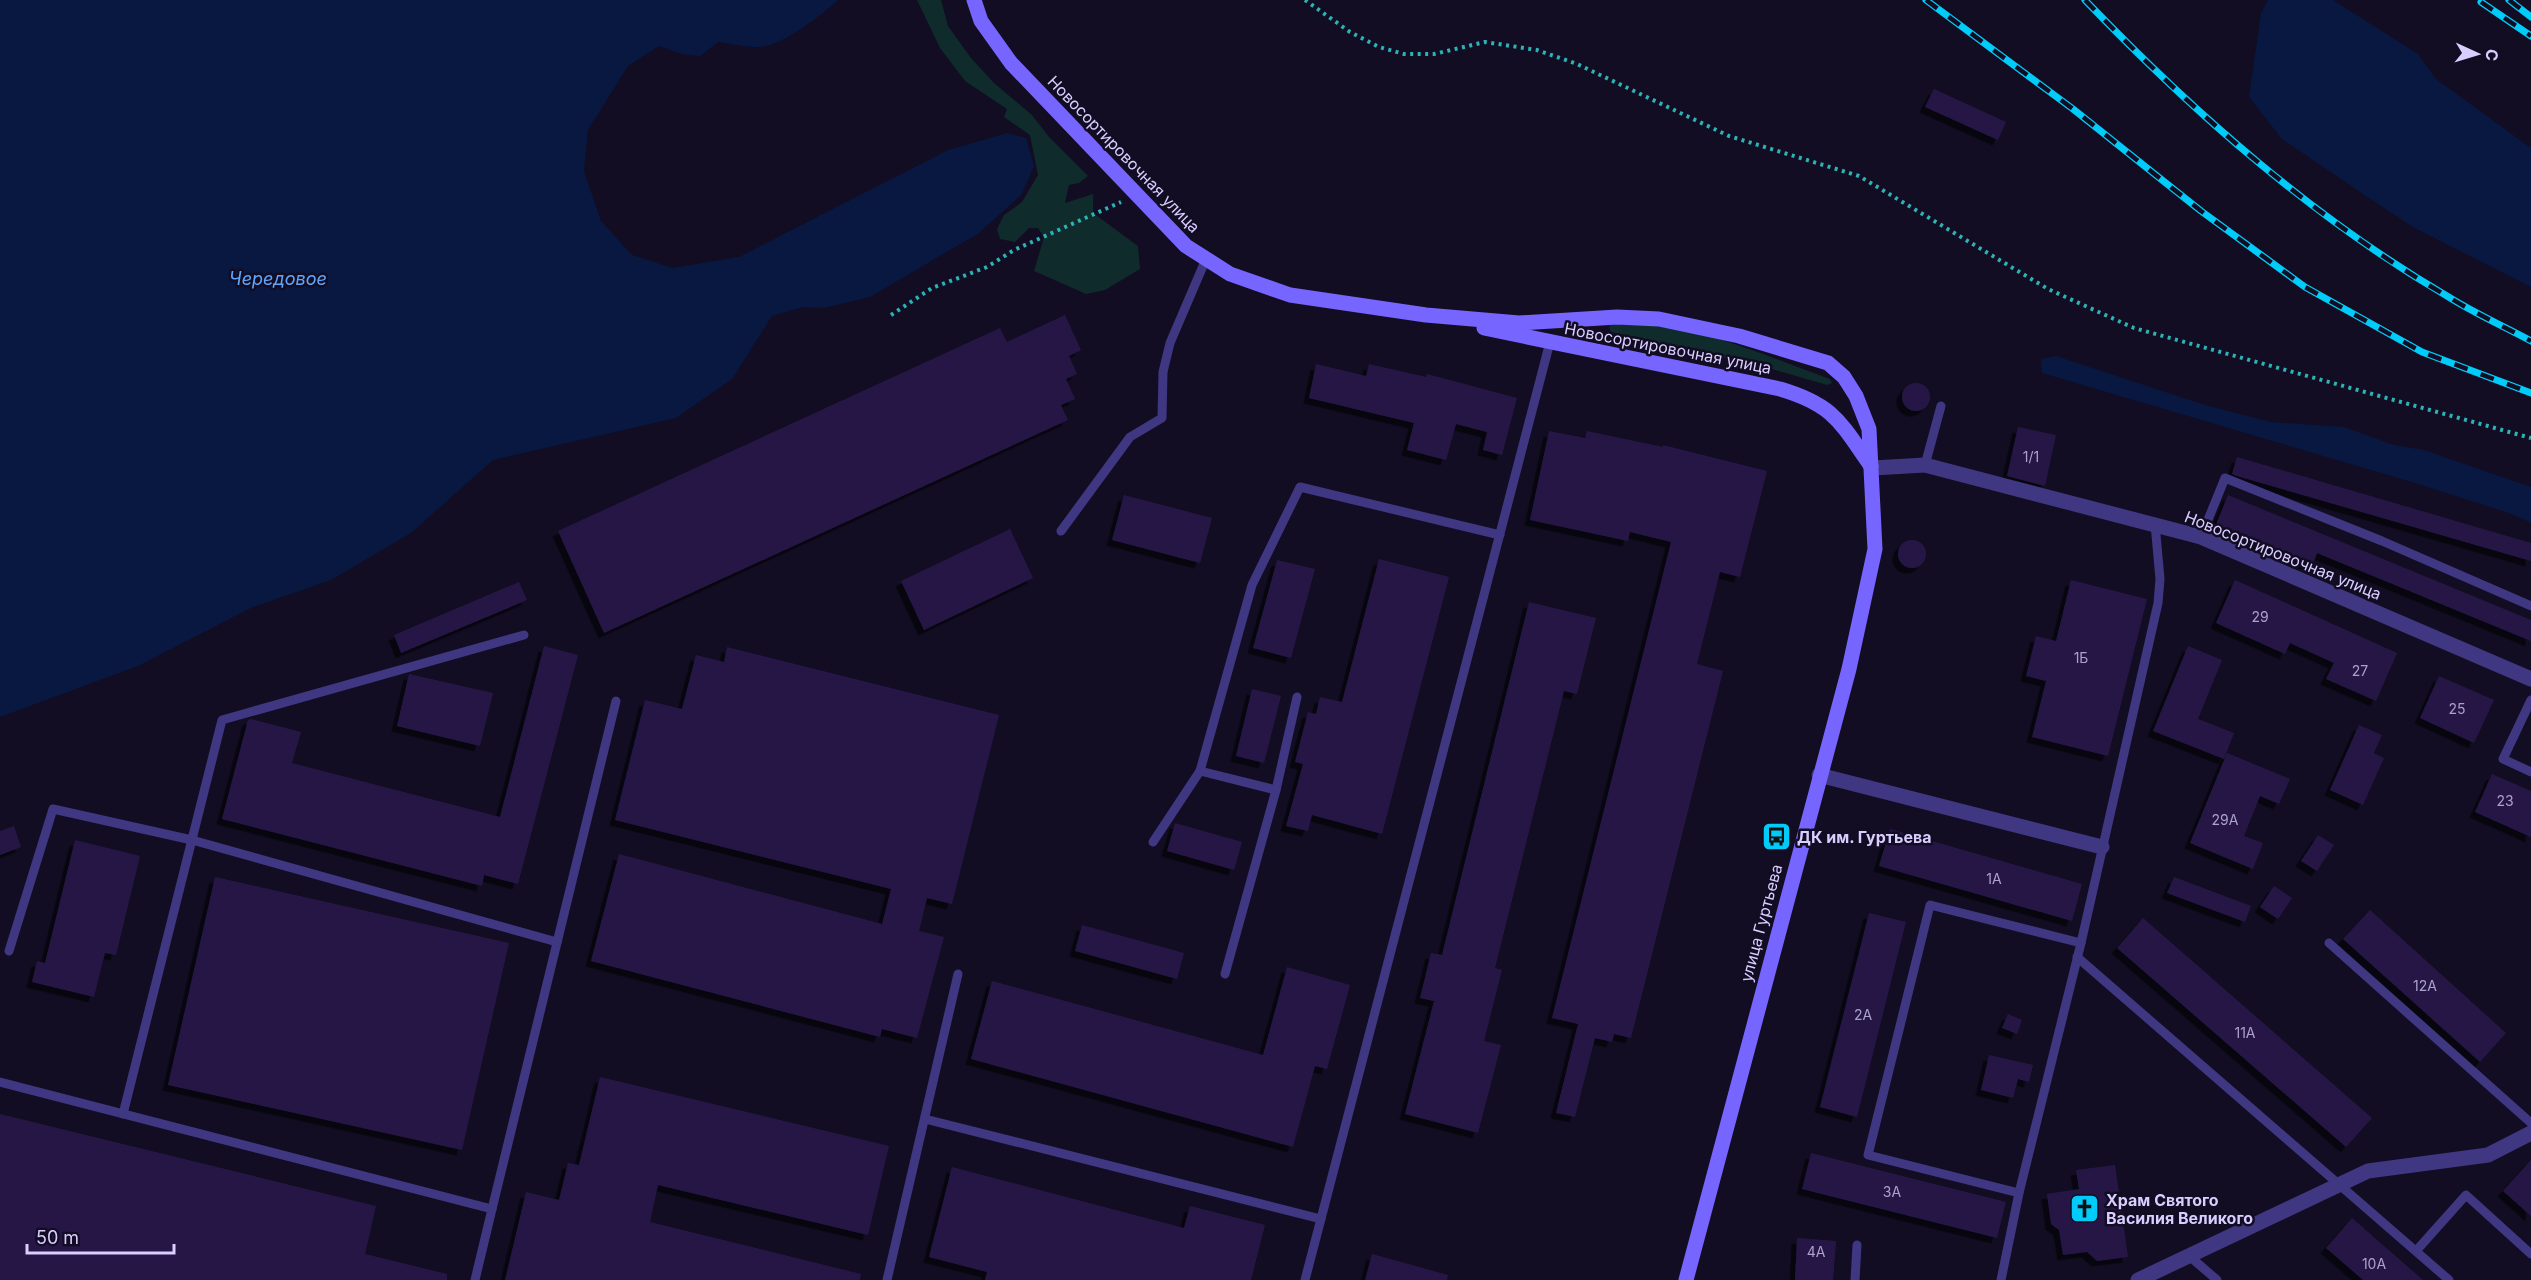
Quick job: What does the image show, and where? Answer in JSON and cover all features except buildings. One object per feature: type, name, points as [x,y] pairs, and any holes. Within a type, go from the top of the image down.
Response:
[{"type":"main road","name":"Новосортировочная улица","points":[[974,0],[981,21],[1011,63],[1186,246],[1230,274],[1290,295],[1426,315],[1519,323],[1617,317],[1659,319],[1739,336],[1828,363],[1844,376],[1856,396],[1869,429],[1873,468]]},
{"type":"main road","name":"Новосортировочная улица","points":[[1426,315],[1780,389],[1811,398],[1840,422],[1873,468]]},
{"type":"main road","name":"улица Гуртьева","points":[[1686,1280],[1849,669],[1875,549],[1873,468]]},
{"type":"street","name":"Новосортировочная улица","points":[[1873,468],[1925,465],[2201,537],[2531,679]]},
{"type":"street","points":[[1819,775],[2102,847]]},
{"type":"street","points":[[2138,1280],[2368,1171],[2488,1155],[2531,1133]]},
{"type":"lane","points":[[1061,531],[1130,437],[1162,418],[1164,372],[1170,343],[1206,259]]},
{"type":"lane","points":[[1305,1280],[1550,342]]},
{"type":"lane","points":[[1925,465],[1941,406]]},
{"type":"lane","points":[[2201,537],[2225,478],[2382,541],[2531,606]]},
{"type":"lane","points":[[1153,842],[1200,771],[1251,585],[1300,486],[1500,535]]},
{"type":"lane","points":[[2001,1280],[2019,1192],[2078,957],[2158,603],[2160,579],[2155,524]]},
{"type":"lane","points":[[123,1114],[222,720],[524,635]]},
{"type":"lane","points":[[1225,974],[1276,790],[1297,697]]},
{"type":"lane","points":[[2531,700],[2503,759],[2531,772]]},
{"type":"lane","points":[[475,1280],[616,701]]},
{"type":"lane","points":[[1200,771],[1276,790]]},
{"type":"lane","points":[[9,951],[53,809],[192,840],[557,942]]},
{"type":"lane","points":[[2019,1192],[1868,1155],[1930,905],[2081,943]]},
{"type":"lane","points":[[2329,943],[2531,1123]]},
{"type":"lane","points":[[2078,957],[2449,1280]]},
{"type":"lane","points":[[887,1280],[958,975]]},
{"type":"lane","points":[[0,1082],[492,1209]]},
{"type":"lane","points":[[925,1119],[1321,1219]]},
{"type":"lane","points":[[2416,1251],[2466,1196],[2531,1254]]},
{"type":"lane","points":[[1855,1280],[1857,1245]]},
{"type":"lane","points":[[2188,1255],[2217,1280]]},
{"type":"path","points":[[1305,0],[1350,32],[1379,46],[1404,54],[1434,54],[1485,42],[1538,50],[1577,64],[1729,136],[1859,176],[2048,289],[2134,328],[2531,438]]},
{"type":"path","points":[[891,315],[932,288],[987,267],[1014,250],[1136,194]]},
{"type":"green space","points":[[917,0],[941,0],[948,26],[971,58],[994,83],[1032,115],[1049,137],[1088,176],[1079,183],[1069,185],[1065,203],[1093,194],[1093,213],[1138,246],[1140,269],[1105,290],[1086,294],[1034,271],[1044,237],[1038,228],[1029,228],[1015,242],[1000,239],[997,229],[1004,215],[1022,202],[1038,175],[1030,135],[1004,117],[1007,109],[965,81],[940,48]]},
{"type":"green space","points":[[1611,324],[1648,324],[1698,333],[1830,379],[1832,383],[1827,385],[1765,367],[1611,332],[1609,327]]},
{"type":"water","name":"Чередовое","points":[[0,0],[838,0],[802,28],[770,45],[751,47],[718,42],[700,56],[682,54],[659,46],[628,66],[588,130],[584,171],[601,221],[632,255],[673,268],[739,257],[948,150],[1007,133],[1026,138],[1034,166],[1022,194],[979,233],[870,297],[824,308],[803,307],[772,316],[732,379],[676,418],[493,460],[411,533],[331,580],[253,607],[138,666],[0,717]]},
{"type":"water","points":[[2268,0],[2333,0],[2418,54],[2436,79],[2531,148],[2531,287],[2413,227],[2282,139],[2249,97],[2261,13]]},
{"type":"water","points":[[2056,356],[2205,405],[2271,422],[2344,427],[2394,445],[2424,450],[2531,487],[2531,523],[2512,514],[2415,483],[2042,373],[2041,359]]},
{"type":"railway","points":[[1926,0],[2073,109],[2201,211],[2305,287],[2422,352],[2531,393]]},
{"type":"railway","points":[[2085,0],[2211,122],[2302,197],[2397,265],[2468,308],[2531,341]]},
{"type":"railway","points":[[2509,0],[2531,17]]},
{"type":"railway","points":[[2481,2],[2531,36]]},
{"type":"place","name":"ДК им. Гуртьева","points":[[1776,837]]},
{"type":"place","name":"Храм Святого Василия Великого","points":[[2085,1209]]}]
